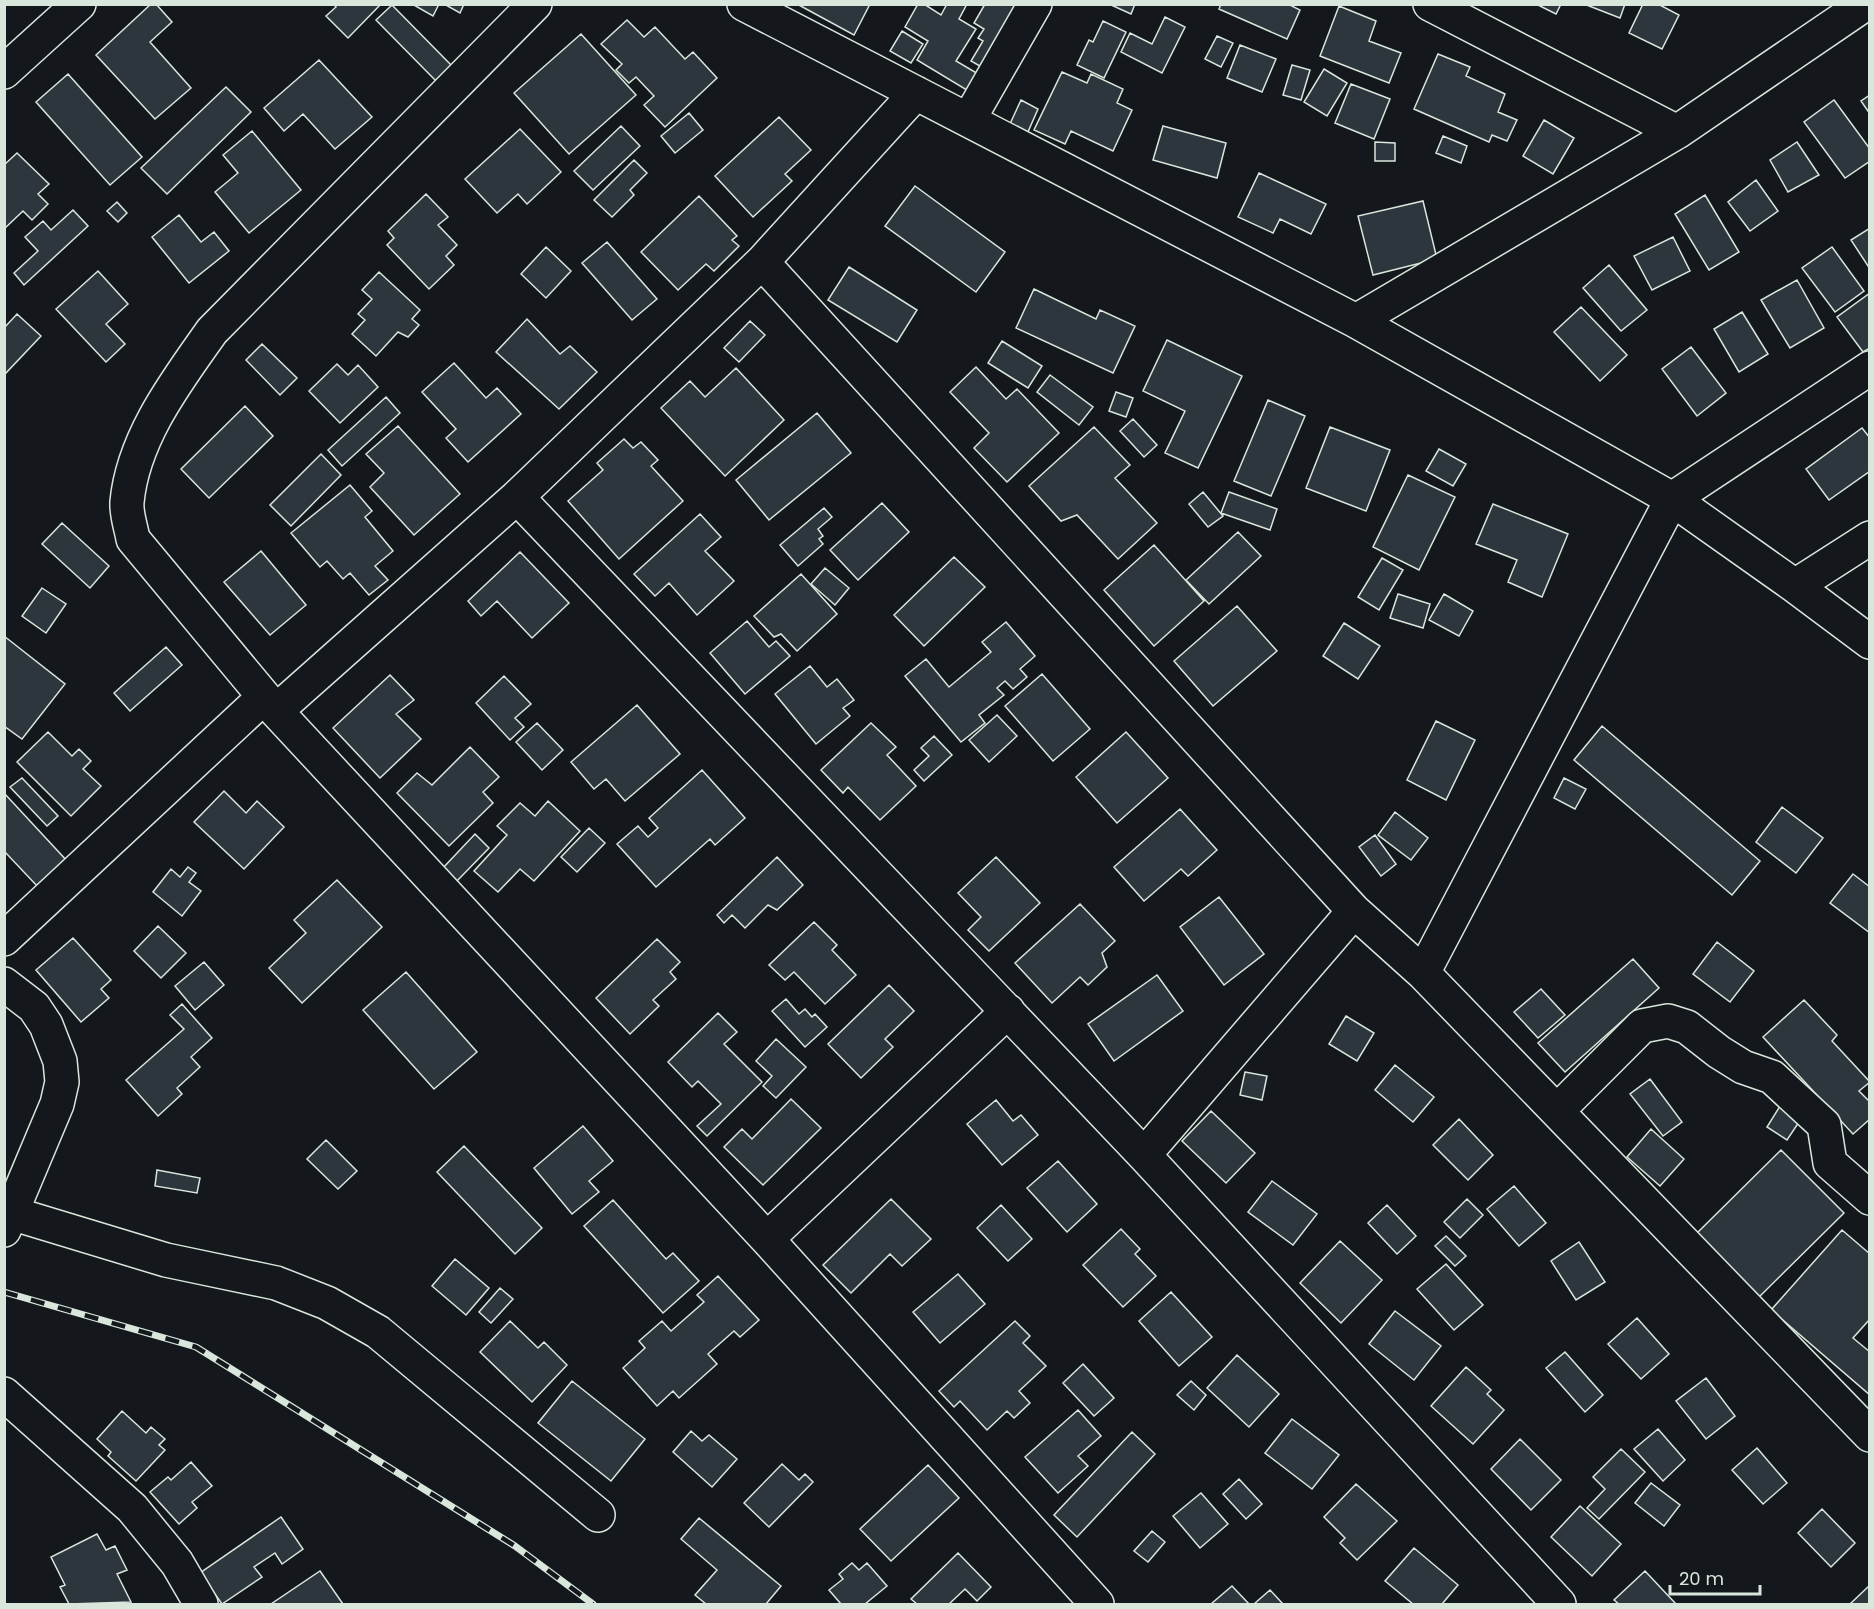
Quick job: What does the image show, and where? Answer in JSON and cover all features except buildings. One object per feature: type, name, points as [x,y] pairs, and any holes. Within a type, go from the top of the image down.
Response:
[{"type":"street","points":[[4,72],[79,4]]},
{"type":"street","points":[[535,4],[212,331],[181,375],[152,424],[133,469],[127,505],[133,539],[270,704],[767,1239],[1097,1605]]},
{"type":"street","points":[[744,4],[1356,321],[1672,499],[1795,585],[1869,642]]},
{"type":"street","points":[[969,119],[1035,4]]},
{"type":"street","points":[[1430,4],[1677,132]]},
{"type":"street","points":[[1356,321],[1677,132],[1865,4]]},
{"type":"street","points":[[4,939],[270,704],[517,497],[762,262],[916,93]]},
{"type":"street","points":[[762,262],[1354,911],[1423,972],[1869,1436]]},
{"type":"street","points":[[1423,972],[1672,499],[1869,368]]},
{"type":"street","points":[[517,497],[1144,1155],[1559,1605]]},
{"type":"street","points":[[1795,585],[1869,538]]},
{"type":"street","points":[[1144,1155],[1354,911]]},
{"type":"street","points":[[4,984],[34,1007],[46,1025],[60,1061],[62,1082],[57,1104],[8,1222],[166,1260],[276,1283],[327,1303],[378,1332],[598,1515]]},
{"type":"street","points":[[767,1239],[1008,1011]]},
{"type":"street","points":[[1557,1112],[1642,1026],[1668,1022],[1688,1027],[1719,1052],[1743,1067],[1772,1077],[1824,1125],[1830,1163],[1869,1198]]},
{"type":"street","points":[[4,1394],[132,1508],[177,1563],[201,1605]]},
{"type":"railway","points":[[4,1292],[196,1347],[515,1546],[593,1604]]}]
